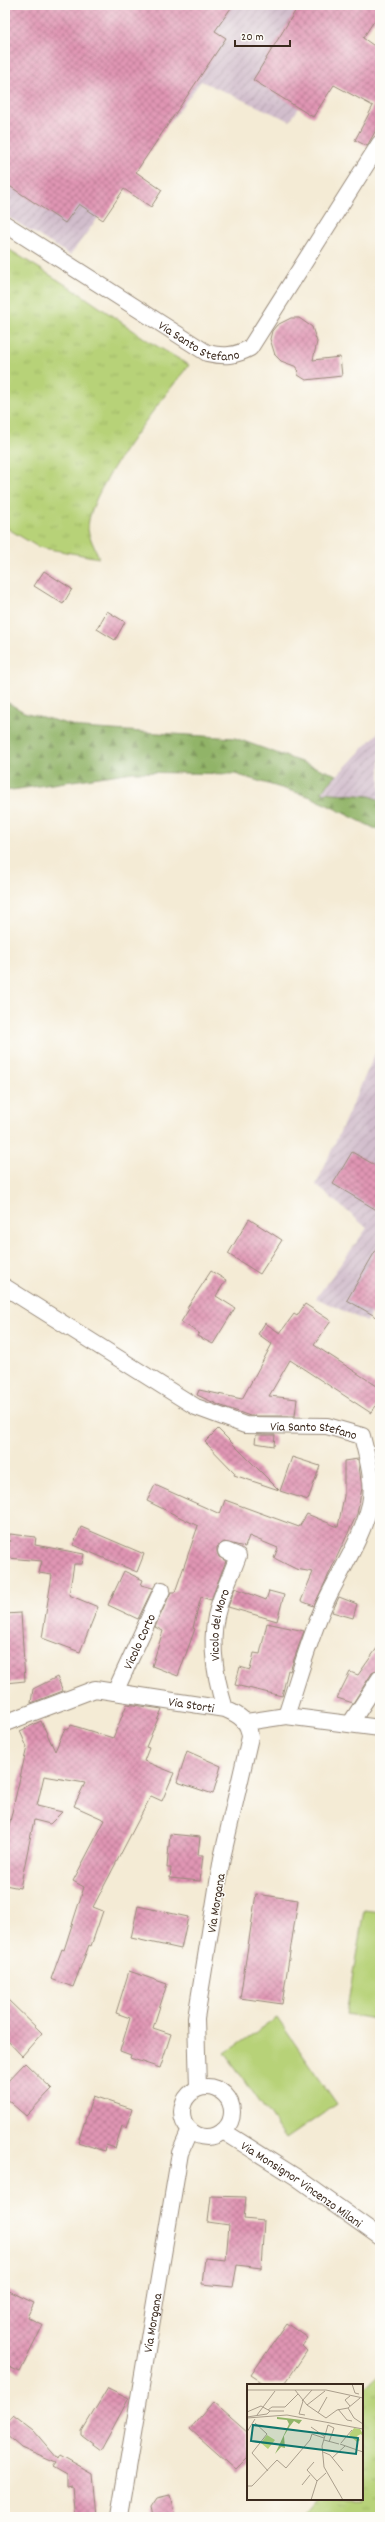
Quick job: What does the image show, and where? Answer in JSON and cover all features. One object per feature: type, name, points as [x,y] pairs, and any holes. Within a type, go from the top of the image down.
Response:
[{"type":"street","name":"Via Santo Stefano","points":[[5,224],[207,353],[222,356],[237,355],[250,348],[380,143]]},
{"type":"street","name":"Via Santo Stefano","points":[[5,1287],[196,1407],[244,1425],[326,1426],[362,1436],[370,1469],[370,1504],[352,1552],[326,1601],[306,1650],[286,1716]]},
{"type":"street","name":"Vicolo del Moro","points":[[225,1709],[214,1672],[214,1638],[218,1606],[238,1556],[226,1551]]},
{"type":"street","name":"Vicolo Corto","points":[[115,1692],[162,1590]]},
{"type":"street","points":[[350,1724],[380,1678]]},
{"type":"street","name":"Via Storti","points":[[5,1723],[96,1689],[225,1709],[238,1715],[246,1722]]},
{"type":"street","points":[[246,1722],[286,1716],[380,1728]]},
{"type":"street","name":"Via Morgana","points":[[198,2088],[196,2018],[222,1858],[250,1737],[249,1728],[246,1722]]},
{"type":"street","points":[[214,2087],[221,2091],[231,2103],[231,2118],[223,2131],[210,2137],[196,2134],[185,2124],[182,2107],[191,2092],[198,2088],[214,2087]]},
{"type":"street","name":"Via Morgana","points":[[119,2517],[180,2153],[190,2130]]},
{"type":"street","name":"Via Monsignor Vincenzo Milani","points":[[223,2131],[296,2177],[380,2237]]},
{"type":"shaded area","points":[[5,5],[368,5],[290,121],[201,81],[70,255],[5,215]]},
{"type":"shaded area","points":[[380,731],[380,800],[370,796],[321,792]]},
{"type":"shaded area","points":[[380,1043],[380,1290],[367,1322],[316,1298],[367,1228],[316,1185]]},
{"type":"green space","points":[[5,247],[82,295],[150,342],[189,365],[146,420],[114,466],[101,489],[92,509],[88,526],[90,538],[99,558],[38,547],[5,527]]},
{"type":"green space","points":[[5,701],[24,712],[82,728],[235,738],[337,775],[321,792],[370,796],[380,800],[380,831],[311,797],[235,774],[133,772],[5,791]]},
{"type":"green space","points":[[364,1910],[380,1912],[380,2020],[346,2014]]},
{"type":"green space","points":[[277,2018],[337,2104],[286,2139],[225,2053]]},
{"type":"green space","points":[[380,2375],[380,2517],[305,2517],[319,2500],[363,2500],[363,2391]]},
{"type":"building","points":[[5,5],[233,5],[215,31],[226,38],[136,172],[162,190],[151,207],[124,189],[103,220],[79,204],[65,223],[5,183]]},
{"type":"building","points":[[299,5],[380,5],[380,12],[363,38],[380,50],[380,123],[367,146],[355,140],[373,106],[334,85],[313,117],[253,80]]},
{"type":"building","points":[[291,318],[299,318],[312,327],[317,342],[313,360],[340,357],[342,376],[306,380],[298,375],[297,367],[281,361],[275,355],[270,339],[272,331],[277,325]]},
{"type":"building","points":[[44,571],[72,589],[63,604],[34,586]]},
{"type":"building","points":[[107,611],[125,622],[115,640],[97,629]]},
{"type":"building","points":[[352,1152],[380,1168],[380,1212],[333,1184]]},
{"type":"building","points":[[249,1219],[282,1240],[260,1274],[228,1254]]},
{"type":"building","points":[[380,1243],[380,1319],[347,1300]]},
{"type":"building","points":[[211,1271],[226,1280],[216,1296],[235,1308],[213,1344],[197,1336],[199,1333],[181,1322],[189,1309],[187,1308]]},
{"type":"building","points":[[305,1304],[331,1321],[314,1345],[380,1388],[380,1400],[371,1413],[290,1360],[269,1396],[297,1399],[295,1416],[250,1416],[197,1395],[199,1390],[242,1399],[272,1344],[258,1334],[265,1323],[280,1333],[294,1314],[297,1316]]},
{"type":"building","points":[[218,1429],[279,1490],[234,1475],[235,1473],[205,1442]]},
{"type":"building","points":[[256,1435],[275,1435],[274,1446],[255,1443]]},
{"type":"building","points":[[292,1457],[320,1466],[308,1500],[280,1491]]},
{"type":"building","points":[[358,1459],[362,1488],[357,1514],[314,1606],[301,1601],[313,1572],[296,1569],[274,1558],[278,1548],[249,1536],[245,1547],[224,1542],[217,1547],[217,1552],[219,1557],[226,1561],[211,1600],[201,1597],[193,1628],[195,1629],[178,1676],[152,1666],[163,1631],[155,1627],[171,1592],[175,1592],[198,1526],[147,1501],[155,1485],[220,1514],[225,1500],[299,1527],[307,1514],[338,1527],[344,1496],[344,1461]]},
{"type":"building","points":[[81,1527],[144,1554],[137,1572],[73,1545]]},
{"type":"building","points":[[10,1534],[36,1537],[35,1545],[84,1554],[82,1564],[74,1564],[69,1595],[98,1607],[80,1652],[42,1638],[52,1575],[39,1573],[42,1561],[8,1558]]},
{"type":"building","points":[[124,1571],[143,1580],[141,1585],[153,1588],[138,1619],[108,1605]]},
{"type":"building","points":[[235,1588],[266,1600],[269,1591],[284,1595],[277,1621],[228,1607]]},
{"type":"building","points":[[339,1597],[357,1604],[353,1618],[332,1612]]},
{"type":"building","points":[[21,1613],[25,1681],[5,1683],[5,1614]]},
{"type":"building","points":[[267,1623],[304,1631],[290,1671],[288,1670],[282,1696],[235,1685],[240,1667],[250,1670],[254,1653],[260,1654]]},
{"type":"building","points":[[380,1644],[380,1669],[372,1673],[353,1703],[337,1698],[350,1672],[358,1675]]},
{"type":"building","points":[[57,1677],[63,1691],[31,1703],[33,1689]]},
{"type":"building","points":[[127,1704],[162,1709],[146,1747],[149,1748],[144,1761],[174,1773],[162,1801],[151,1796],[93,1907],[103,1911],[91,1946],[89,1945],[73,1987],[51,1979],[62,1949],[64,1950],[84,1887],[73,1881],[105,1820],[74,1806],[85,1783],[44,1776],[37,1806],[62,1812],[50,1824],[34,1820],[20,1888],[5,1885],[5,1843],[27,1747],[20,1731],[41,1721],[55,1751],[65,1728],[69,1729],[71,1725],[113,1738]]},
{"type":"building","points":[[187,1751],[221,1766],[213,1794],[177,1782]]},
{"type":"building","points":[[170,1834],[200,1837],[198,1855],[203,1855],[200,1881],[170,1878],[171,1868],[167,1868]]},
{"type":"building","points":[[256,1894],[298,1900],[282,2004],[240,1998]]},
{"type":"building","points":[[138,1906],[188,1917],[181,1949],[131,1938]]},
{"type":"building","points":[[129,1971],[167,1984],[153,2028],[171,2034],[160,2068],[130,2058],[131,2055],[120,2051],[130,2018],[116,2013]]},
{"type":"building","points":[[5,1997],[42,2033],[22,2056],[5,2038]]},
{"type":"building","points":[[25,2063],[52,2089],[26,2116],[5,2098],[5,2084]]},
{"type":"building","points":[[93,2096],[132,2109],[126,2128],[122,2126],[115,2148],[106,2145],[104,2151],[78,2142]]},
{"type":"building","points":[[211,2196],[246,2197],[244,2219],[264,2221],[261,2268],[237,2265],[233,2287],[202,2284],[205,2258],[226,2260],[229,2225],[208,2222]]},
{"type":"building","points":[[5,2289],[34,2303],[27,2317],[43,2325],[20,2372],[5,2365]]},
{"type":"building","points":[[287,2323],[308,2338],[302,2346],[307,2351],[285,2384],[264,2384],[251,2375]]},
{"type":"building","points":[[108,2388],[129,2398],[101,2450],[82,2436],[82,2431]]},
{"type":"building","points":[[213,2402],[247,2432],[247,2459],[236,2470],[190,2429]]},
{"type":"building","points":[[13,2415],[34,2431],[58,2459],[60,2455],[92,2473],[96,2517],[75,2517],[72,2487],[67,2488],[67,2475],[53,2467],[56,2463],[21,2448],[5,2434],[5,2424]]},
{"type":"building","points":[[170,2495],[175,2517],[153,2517],[151,2507],[157,2498]]}]
